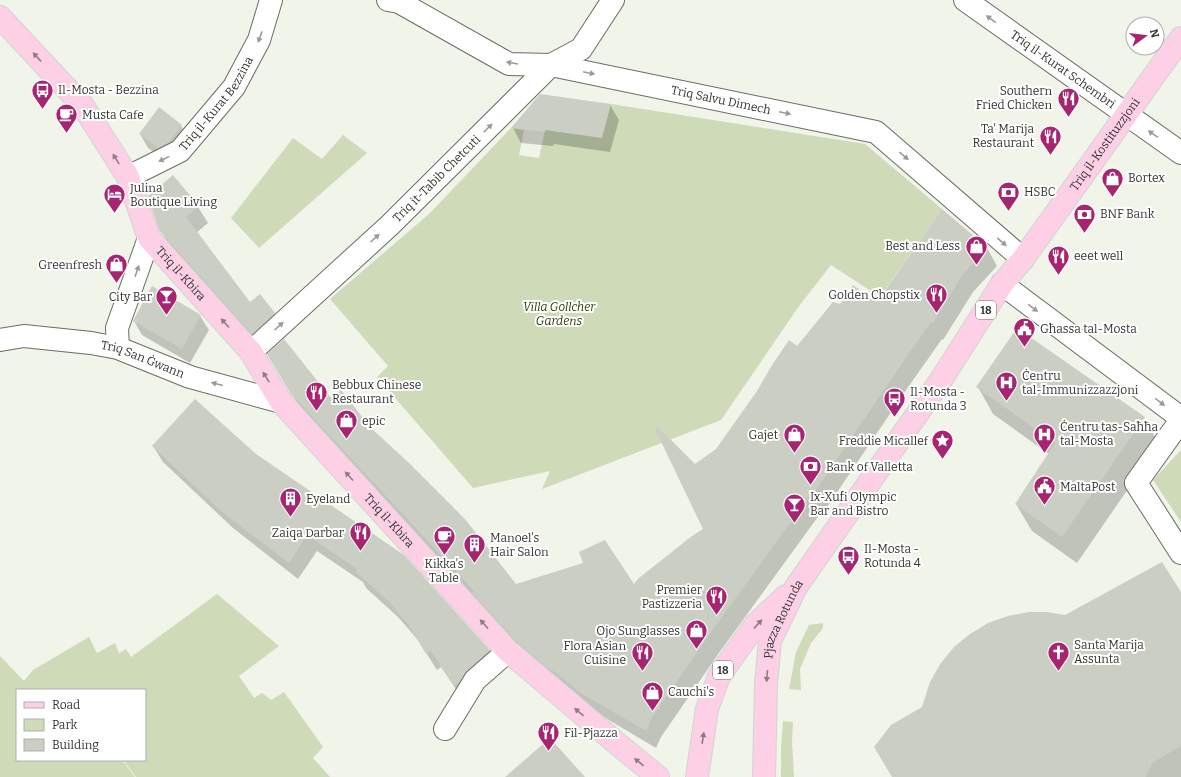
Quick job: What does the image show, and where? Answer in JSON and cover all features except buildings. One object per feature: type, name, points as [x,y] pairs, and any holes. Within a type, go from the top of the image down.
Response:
[{"type":"main road","name":"Triq il-Kbira","points":[[0,18],[83,106],[128,177],[149,238],[251,352],[281,402],[508,651],[658,777]]},
{"type":"main road","name":"Triq il-Kostituzzjoni","points":[[796,587],[941,380],[1002,284],[1023,259],[1181,38]]},
{"type":"main road","name":"Pjazza Rotunda","points":[[697,777],[707,709],[719,676],[756,624],[796,587]]},
{"type":"main road","name":"Pjazza Rotunda","points":[[764,777],[766,684],[770,641],[796,587]]},
{"type":"street","name":"Triq il-Kurat Bezzina","points":[[128,177],[180,151],[234,86],[259,40],[271,0]]},
{"type":"street","name":"Triq Salvu Dimech","points":[[388,0],[399,2],[509,64],[551,66],[876,132],[1023,259]]},
{"type":"street","name":"Triq it-Tabib Chetcuti","points":[[251,352],[390,225],[551,66],[581,48],[614,0]]},
{"type":"street","name":"Triq il-Kurat Schembri","points":[[965,0],[1181,153]]},
{"type":"street","name":"Triq il-Kbira","points":[[118,348],[117,328],[149,238]]},
{"type":"street","points":[[1002,284],[1181,419],[1136,483],[1181,553]]},
{"type":"street","name":"Triq San Ġwann","points":[[0,340],[24,336],[91,343],[118,348],[190,377],[281,402]]},
{"type":"street","points":[[445,729],[476,680],[508,651]]},
{"type":"green space","name":"Villa Gollcher Gardens","points":[[611,104],[865,144],[942,209],[880,297],[831,265],[799,306],[721,420],[542,489],[550,471],[473,488],[377,377],[388,366],[330,299],[429,214],[511,128],[524,130],[519,155],[539,158],[545,130]]},
{"type":"green space","points":[[343,135],[367,153],[259,248],[231,218],[293,138],[322,159]]},
{"type":"green space","points":[[1181,450],[1181,522],[1153,480]]},
{"type":"green space","points":[[217,594],[279,646],[239,676],[254,698],[262,693],[271,700],[284,692],[323,747],[313,758],[330,777],[136,777],[124,761],[146,761],[146,689],[16,689],[16,761],[123,761],[135,777],[0,777],[0,656],[24,681],[33,670],[89,637],[97,653],[115,643],[119,653],[126,649],[131,657]]},
{"type":"green space","points":[[823,623],[823,628],[811,643],[800,669],[801,690],[789,689],[796,652],[809,625]]},
{"type":"green space","points":[[783,721],[793,722],[792,742],[794,777],[781,777]]},
{"type":"place","name":"Il-Mosta - Bezzina","points":[[43,110]]},
{"type":"place","name":"Southern Fried Chicken","points":[[1068,118]]},
{"type":"place","name":"Musta Cafe","points":[[67,134]]},
{"type":"place","name":"Ta' Marija Restaurant","points":[[1050,156]]},
{"type":"place","name":"Bortex","points":[[1113,198]]},
{"type":"place","name":"HSBC","points":[[1009,212]]},
{"type":"place","name":"Julina Boutique Living","points":[[115,214]]},
{"type":"place","name":"BNF Bank","points":[[1084,234]]},
{"type":"place","name":"Best and Less","points":[[976,266]]},
{"type":"place","name":"eeet well","points":[[1058,276]]},
{"type":"place","name":"Greenfresh","points":[[117,284]]},
{"type":"place","name":"Golden Chopstix","points":[[936,314]]},
{"type":"place","name":"City Bar","points":[[167,316]]},
{"type":"place","name":"Għassa tal-Mosta","points":[[1024,348]]},
{"type":"place","name":"Ċentru tal-Immunizzazzjoni","points":[[1007,402]]},
{"type":"place","name":"Bebbux Chinese Restaurant","points":[[317,412]]},
{"type":"place","name":"Il-Mosta - Rotunda 3","points":[[894,418]]},
{"type":"place","name":"epic","points":[[346,440]]},
{"type":"place","name":"Gajet","points":[[794,454]]},
{"type":"place","name":"Ċentru tas-Saħħa tal-Mosta","points":[[1044,454]]},
{"type":"place","name":"Freddie Micallef","points":[[943,460]]},
{"type":"place","name":"Bank of Valletta","points":[[811,486]]},
{"type":"place","name":"MaltaPost","points":[[1045,506]]},
{"type":"place","name":"Eyeland","points":[[290,518]]},
{"type":"place","name":"Ix-Xufi Olympic Bar and Bistro","points":[[794,524]]},
{"type":"place","name":"Zaiqa Darbar","points":[[360,552]]},
{"type":"place","name":"Kikka's Table","points":[[444,556]]},
{"type":"place","name":"Manoel's Hair Salon","points":[[474,564]]},
{"type":"place","name":"Il-Mosta - Rotunda 4","points":[[848,576]]},
{"type":"place","name":"Premier Pastizzeria","points":[[717,616]]},
{"type":"place","name":"Ojo Sunglasses","points":[[696,650]]},
{"type":"place","name":"Flora Asian Cuisine","points":[[642,672]]},
{"type":"place","name":"Santa Marija Assunta","points":[[1058,672]]},
{"type":"place","name":"Cauchi's","points":[[652,712]]},
{"type":"place","name":"Fil-Pjazza","points":[[548,752]]}]
